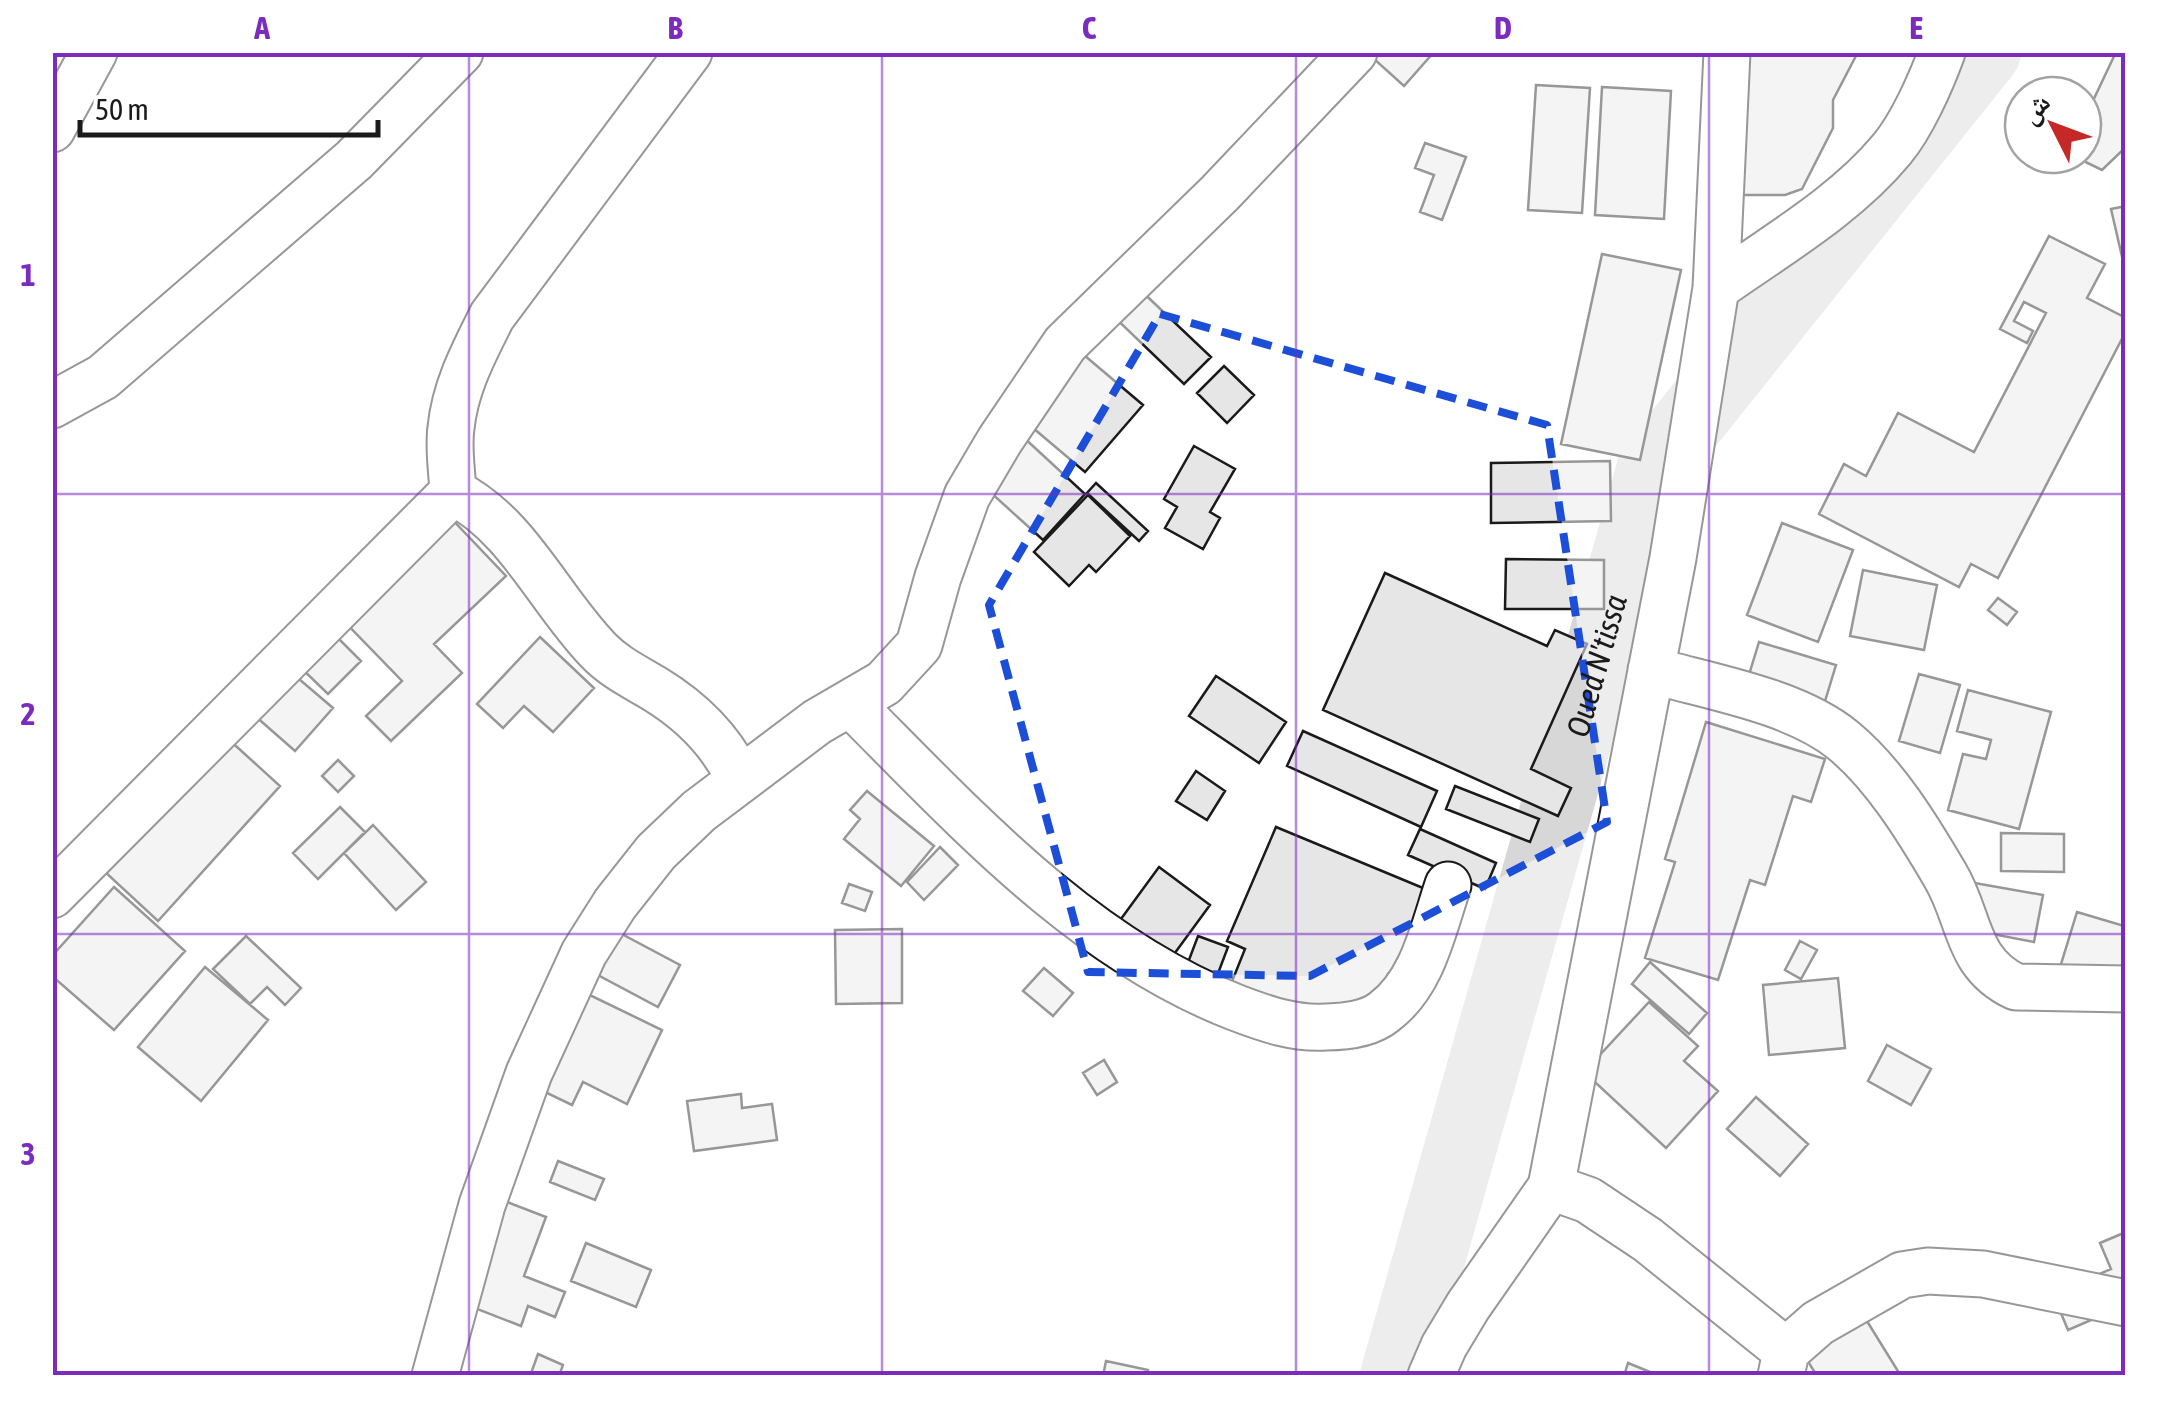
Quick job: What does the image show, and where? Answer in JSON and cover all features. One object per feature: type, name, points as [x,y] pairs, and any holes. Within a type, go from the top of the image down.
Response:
[{"type":"street","points":[[52,130],[94,52]]},
{"type":"street","points":[[52,405],[103,377],[354,160],[460,52]]},
{"type":"street","points":[[52,895],[452,492],[450,430],[458,392],[492,316],[689,52]]},
{"type":"street","points":[[436,1376],[482,1205],[529,1073],[584,953],[615,904],[656,852],[739,778],[817,722],[884,684],[919,645],[938,576],[967,496],[1065,344],[1220,193],[1354,52]]},
{"type":"street","points":[[1431,1376],[1468,1306],[1552,1187],[1674,558],[1716,288],[1726,52]]},
{"type":"street","points":[[1716,288],[1845,194],[1893,148],[1942,52]]},
{"type":"street","points":[[452,492],[476,503],[504,530],[598,649],[692,716],[715,740],[739,778]]},
{"type":"street","points":[[1651,670],[1761,701],[1818,723],[1846,742],[1892,795],[1946,876],[1973,944],[1990,972],[2001,980],[2016,987],[2126,989]]},
{"type":"street","points":[[850,703],[998,850],[1071,910],[1140,959],[1209,997],[1262,1018],[1303,1028],[1346,1026],[1382,1015],[1409,989],[1448,885]]},
{"type":"street","points":[[1552,1187],[1588,1200],[1648,1240],[1784,1363],[1818,1324],[1902,1275],[1928,1271],[1983,1274],[2126,1303]]},
{"type":"highlighted area","points":[[1160,314],[1547,425],[1607,822],[1310,976],[1088,972],[989,605]]},
{"type":"building","points":[[1380,52],[1434,52],[1404,86],[1374,59]]},
{"type":"building","points":[[1728,52],[1858,52],[1833,100],[1833,128],[1802,189],[1785,195],[1732,195]]},
{"type":"building","points":[[2116,52],[2126,52],[2126,147],[2103,169],[2103,80]]},
{"type":"building","points":[[1536,85],[1590,88],[1582,213],[1528,210]]},
{"type":"building","points":[[1602,87],[1671,91],[1664,219],[1595,215]]},
{"type":"building","points":[[1425,143],[1466,157],[1442,220],[1420,212],[1434,175],[1415,168]]},
{"type":"building","points":[[2126,206],[2126,274],[2111,209]]},
{"type":"building","points":[[2049,236],[2105,264],[2087,298],[2126,318],[2126,331],[1998,578],[1971,564],[1959,587],[1819,514],[1844,464],[1866,476],[1898,413],[1974,452],[2046,313],[2024,302],[2014,321],[2033,331],[2027,343],[2000,329]]},
{"type":"building","points":[[1602,254],[1681,270],[1640,460],[1561,444]]},
{"type":"building","points":[[1134,284],[1211,357],[1184,384],[1108,311]]},
{"type":"building","points":[[1084,355],[1143,405],[1085,472],[1026,422]]},
{"type":"building","points":[[1224,366],[1254,395],[1227,423],[1197,393]]},
{"type":"building","points":[[1021,435],[1085,494],[1043,540],[979,482]]},
{"type":"building","points":[[1194,446],[1235,469],[1210,512],[1220,518],[1203,549],[1165,528],[1177,507],[1164,499]]},
{"type":"building","points":[[1610,461],[1611,521],[1491,523],[1491,463]]},
{"type":"building","points":[[1096,483],[1148,531],[1139,541],[1087,493]]},
{"type":"building","points":[[1088,495],[1130,536],[1096,572],[1089,565],[1069,586],[1034,552]]},
{"type":"building","points":[[447,514],[506,576],[434,644],[462,673],[391,741],[366,716],[402,681],[340,617]]},
{"type":"building","points":[[1782,523],[1853,550],[1818,642],[1747,615]]},
{"type":"building","points":[[1506,559],[1604,560],[1604,609],[1505,609]]},
{"type":"building","points":[[1863,570],[1937,585],[1924,650],[1850,636]]},
{"type":"building","points":[[1385,573],[1547,646],[1555,630],[1587,644],[1531,769],[1571,788],[1558,816],[1323,710]]},
{"type":"building","points":[[1998,598],[2017,612],[2007,625],[1988,610]]},
{"type":"building","points":[[331,631],[361,661],[328,694],[298,665]]},
{"type":"building","points":[[540,637],[594,688],[553,732],[524,706],[503,728],[477,704]]},
{"type":"building","points":[[1759,642],[1836,665],[1822,711],[1745,688]]},
{"type":"building","points":[[292,673],[333,708],[295,751],[254,715]]},
{"type":"building","points":[[1919,674],[1960,685],[1940,753],[1899,741]]},
{"type":"building","points":[[1216,676],[1286,722],[1259,763],[1189,716]]},
{"type":"building","points":[[1968,690],[2051,712],[2019,829],[1948,810],[1963,754],[1986,759],[1991,740],[1957,731]]},
{"type":"building","points":[[1706,722],[1825,759],[1811,802],[1793,796],[1765,885],[1750,880],[1718,980],[1645,958],[1675,862],[1665,859]]},
{"type":"building","points":[[1303,731],[1437,791],[1421,827],[1287,766]]},
{"type":"building","points":[[226,737],[280,786],[158,921],[104,871]]},
{"type":"building","points":[[338,760],[354,776],[338,792],[322,776]]},
{"type":"building","points":[[1196,771],[1225,791],[1207,820],[1176,801]]},
{"type":"building","points":[[1455,786],[1539,819],[1530,842],[1446,809]]},
{"type":"building","points":[[867,791],[934,846],[901,886],[844,839],[860,819],[850,810]]},
{"type":"building","points":[[340,807],[365,832],[318,879],[293,853]]},
{"type":"building","points":[[373,825],[426,882],[396,910],[344,853]]},
{"type":"building","points":[[1276,827],[1464,905],[1428,991],[1388,974],[1376,1003],[1346,1043],[1227,994],[1245,949],[1227,941]]},
{"type":"building","points":[[1420,829],[1496,863],[1485,889],[1408,855]]},
{"type":"building","points":[[2001,833],[2064,834],[2064,872],[2001,871]]},
{"type":"building","points":[[940,847],[958,865],[924,900],[907,882]]},
{"type":"building","points":[[1159,867],[1210,905],[1150,987],[1099,949]]},
{"type":"building","points":[[1969,882],[2043,895],[2034,942],[1961,928]]},
{"type":"building","points":[[849,884],[872,892],[865,911],[842,903]]},
{"type":"building","points":[[114,887],[185,951],[114,1030],[52,976],[52,956]]},
{"type":"building","points":[[2077,912],[2124,926],[2126,921],[2126,994],[2058,974]]},
{"type":"building","points":[[601,923],[680,965],[658,1007],[579,965]]},
{"type":"building","points":[[902,929],[902,1003],[836,1004],[835,930]]},
{"type":"building","points":[[246,936],[301,988],[285,1005],[267,987],[250,1004],[213,969]]},
{"type":"building","points":[[1198,936],[1228,947],[1211,992],[1181,981]]},
{"type":"building","points":[[1800,941],[1817,950],[1801,979],[1785,970]]},
{"type":"building","points":[[1650,962],[1707,1013],[1689,1034],[1632,984]]},
{"type":"building","points":[[205,967],[268,1020],[201,1101],[138,1047]]},
{"type":"building","points":[[1044,968],[1073,993],[1053,1016],[1023,991]]},
{"type":"building","points":[[1838,978],[1845,1048],[1769,1055],[1763,985]]},
{"type":"building","points":[[569,985],[662,1030],[627,1104],[583,1082],[572,1105],[522,1081]]},
{"type":"building","points":[[1649,1002],[1698,1046],[1684,1061],[1718,1091],[1666,1148],[1584,1072]]},
{"type":"building","points":[[1887,1045],[1931,1069],[1911,1105],[1868,1081]]},
{"type":"building","points":[[1104,1060],[1117,1082],[1097,1095],[1083,1073]]},
{"type":"building","points":[[741,1094],[742,1108],[772,1104],[777,1140],[694,1151],[687,1101]]},
{"type":"building","points":[[1756,1097],[1808,1144],[1780,1176],[1727,1129]]},
{"type":"building","points":[[558,1161],[604,1179],[595,1200],[550,1182]]},
{"type":"building","points":[[489,1195],[546,1217],[524,1276],[565,1292],[555,1317],[528,1306],[521,1326],[449,1298]]},
{"type":"building","points":[[2126,1232],[2126,1305],[2068,1330],[2053,1294],[2111,1269],[2100,1243]]},
{"type":"building","points":[[586,1243],[651,1270],[636,1307],[571,1281]]},
{"type":"building","points":[[1857,1305],[1901,1376],[1817,1376],[1797,1344]]},
{"type":"building","points":[[538,1354],[563,1365],[559,1376],[530,1376]]},
{"type":"building","points":[[1106,1361],[1148,1370],[1147,1376],[1103,1376]]},
{"type":"building","points":[[1628,1363],[1660,1376],[1624,1376]]},
{"type":"waterway","name":"Oued N'tissa","points":[[1396,1376],[1653,467],[1985,52]]}]
